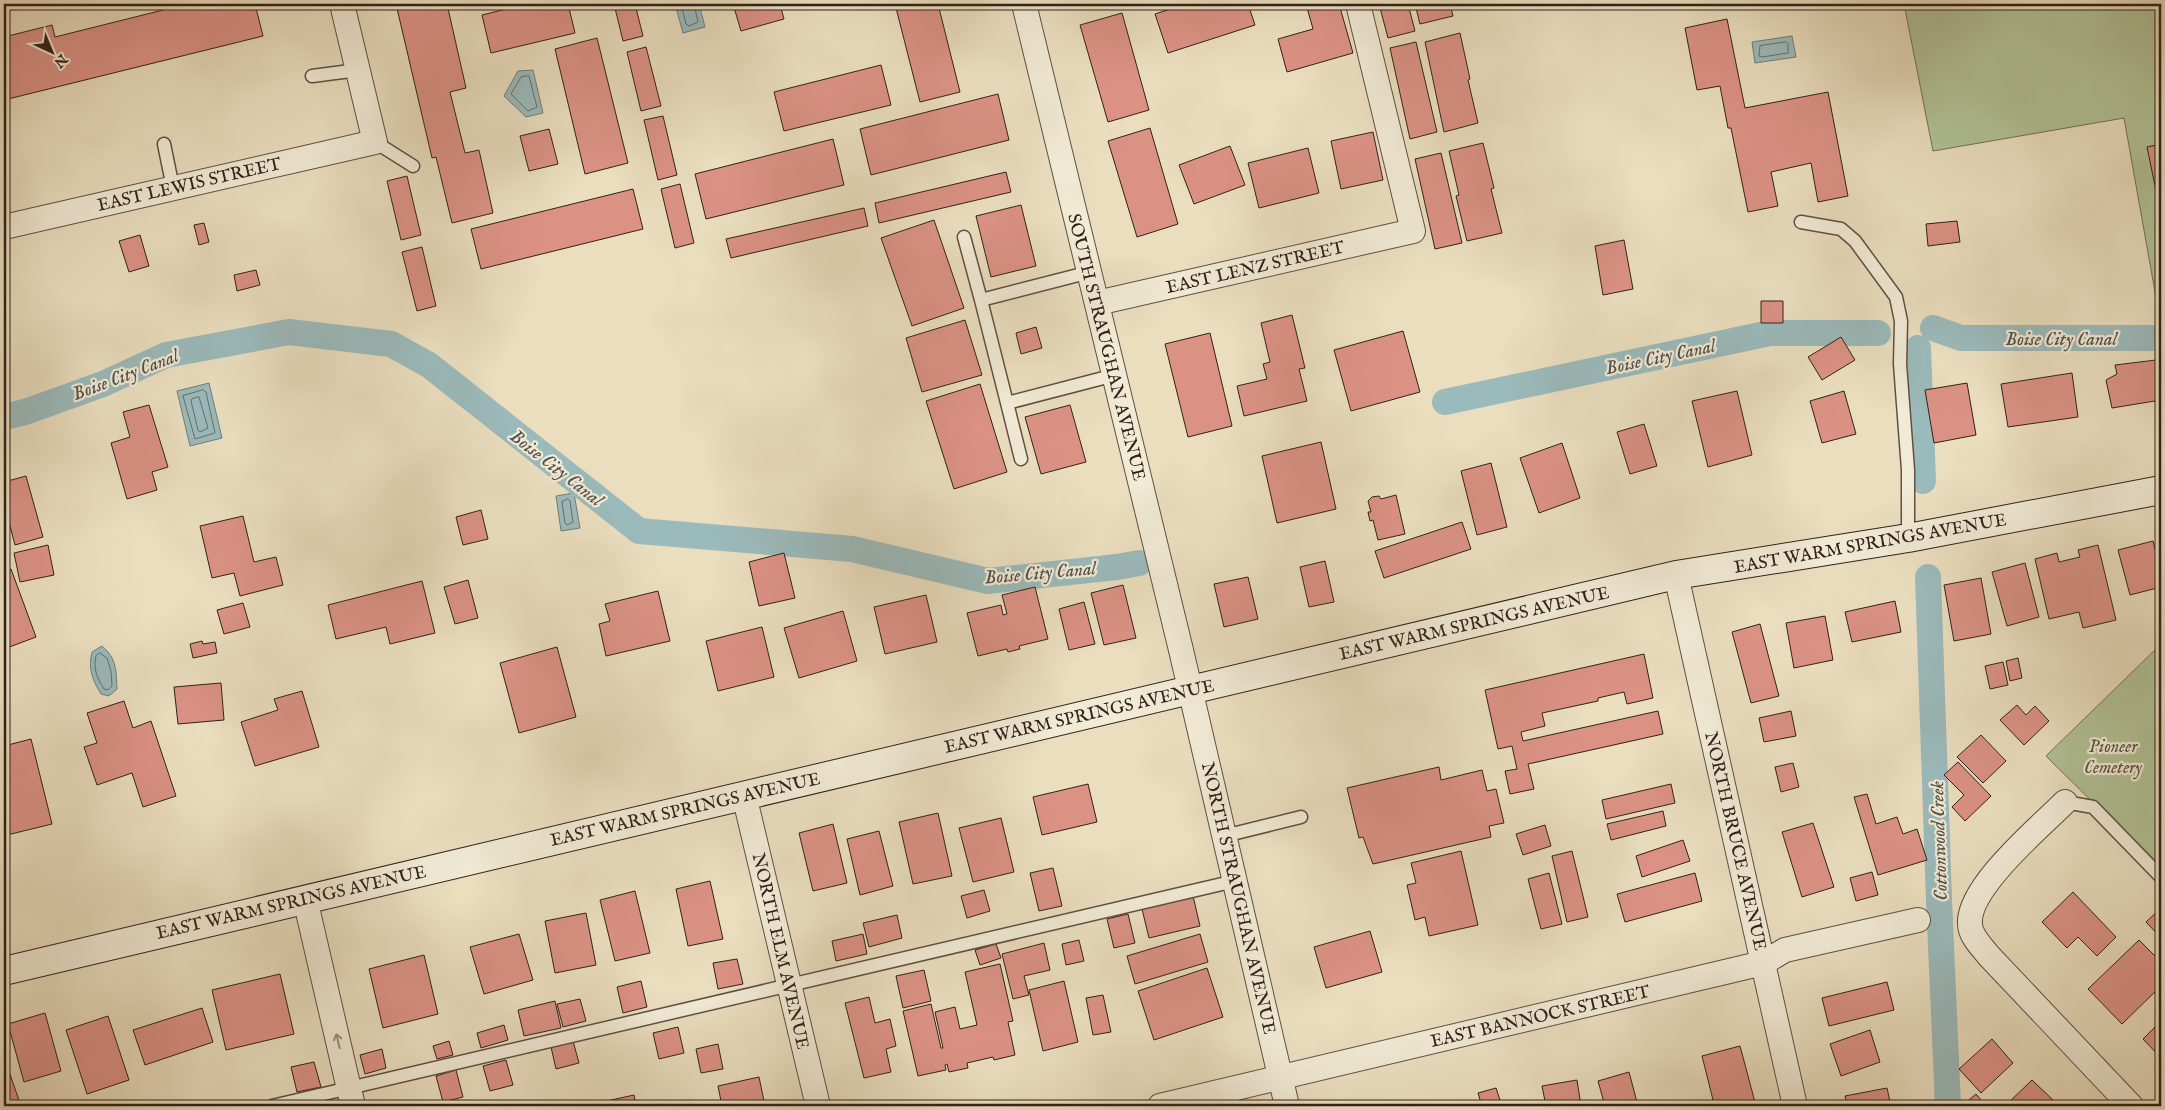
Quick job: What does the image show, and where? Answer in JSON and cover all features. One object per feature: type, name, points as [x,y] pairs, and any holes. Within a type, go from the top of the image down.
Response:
[{"type":"street","points":[[342,4],[375,142]]},
{"type":"street","name":"SOUTH STRAUGHAN AVENUE","points":[[1024,4],[1098,303],[1190,690]]},
{"type":"street","name":"EAST LENZ STREET","points":[[1098,303],[1413,232],[1358,4]]},
{"type":"street","name":"EAST LEWIS STREET","points":[[4,227],[375,142]]},
{"type":"street","name":"EAST WARM SPRINGS AVENUE","points":[[4,971],[1676,575],[1908,538],[2161,490]]},
{"type":"street","name":"NORTH BRUCE AVENUE","points":[[1676,575],[1795,1106]]},
{"type":"street","name":"NORTH STRAUGHAN AVENUE","points":[[1190,690],[1287,1106]]},
{"type":"street","name":"NORTH ELM AVENUE","points":[[744,795],[818,1106]]},
{"type":"street","points":[[2065,802],[1988,880],[1972,909],[1970,924],[1975,938],[1989,956],[2131,1106]]},
{"type":"street","points":[[305,899],[351,1097]]},
{"type":"street","name":"EAST BANNOCK STREET","points":[[1160,1106],[1763,963],[1785,950],[1918,920]]},
{"type":"lane","points":[[312,76],[358,70]]},
{"type":"lane","points":[[375,142],[413,166]]},
{"type":"lane","points":[[164,144],[173,188]]},
{"type":"lane","points":[[1801,222],[1841,229],[1856,241],[1896,297],[1901,321],[1900,364],[1908,470],[1908,538]]},
{"type":"lane","points":[[964,237],[1021,459]]},
{"type":"lane","points":[[981,300],[1090,272]]},
{"type":"lane","points":[[1006,402],[1115,375]]},
{"type":"lane","points":[[2065,802],[2093,807],[2161,878]]},
{"type":"lane","points":[[1224,836],[1301,817]]},
{"type":"lane","points":[[272,1106],[351,1097],[789,985],[1235,881]]},
{"type":"green space","points":[[1904,4],[2161,4],[2161,303],[2157,303],[2124,118],[1933,151]]},
{"type":"green space","name":"Pioneer Cemetery","points":[[2161,644],[2161,870],[2046,756]]},
{"type":"water","points":[[675,4],[699,4],[705,27],[683,33]]},
{"type":"water","points":[[1792,36],[1796,57],[1755,63],[1752,42]]},
{"type":"water","points":[[533,70],[543,113],[526,117],[504,96],[518,71]]},
{"type":"water","points":[[209,383],[222,438],[190,446],[177,391]]},
{"type":"water","points":[[574,493],[580,528],[561,531],[556,496]]},
{"type":"water","points":[[102,646],[111,656],[116,670],[117,689],[109,696],[101,694],[93,679],[91,669],[92,652]]},
{"type":"building","points":[[162,4],[255,4],[263,36],[4,100],[4,37],[52,25],[55,37],[163,10]]},
{"type":"building","points":[[396,4],[447,4],[466,88],[450,92],[465,153],[479,150],[493,213],[452,223],[436,157],[432,158]]},
{"type":"building","points":[[526,4],[568,4],[575,33],[491,53],[482,15]]},
{"type":"building","points":[[614,4],[635,4],[643,36],[623,41]]},
{"type":"building","points":[[733,4],[780,4],[784,19],[741,31]]},
{"type":"building","points":[[895,4],[938,4],[960,92],[920,102]]},
{"type":"building","points":[[1186,4],[1248,4],[1255,25],[1168,53],[1155,14]]},
{"type":"building","points":[[1306,4],[1339,4],[1353,53],[1287,72],[1278,39],[1313,29]]},
{"type":"building","points":[[1379,4],[1408,4],[1415,31],[1388,38]]},
{"type":"building","points":[[1415,4],[1450,4],[1453,16],[1420,24]]},
{"type":"building","points":[[1122,13],[1149,110],[1108,122],[1080,25]]},
{"type":"building","points":[[1727,19],[1745,108],[1828,92],[1848,196],[1818,202],[1811,163],[1771,172],[1778,206],[1748,212],[1731,128],[1728,128],[1720,86],[1697,90],[1685,28]]},
{"type":"building","points":[[1460,33],[1478,123],[1444,132],[1425,42]]},
{"type":"building","points":[[597,38],[628,163],[585,174],[555,49]]},
{"type":"building","points":[[1416,42],[1437,132],[1410,139],[1390,48]]},
{"type":"building","points":[[646,47],[661,106],[641,111],[627,52]]},
{"type":"building","points":[[881,65],[891,105],[784,131],[774,92]]},
{"type":"building","points":[[998,94],[1009,140],[871,175],[860,129]]},
{"type":"building","points":[[663,116],[677,175],[658,180],[644,120]]},
{"type":"building","points":[[1150,128],[1178,224],[1137,237],[1108,141]]},
{"type":"building","points":[[549,129],[558,164],[529,171],[520,136]]},
{"type":"building","points":[[1373,132],[1383,180],[1341,189],[1331,141]]},
{"type":"building","points":[[833,139],[844,185],[706,219],[695,174]]},
{"type":"building","points":[[1483,143],[1494,188],[1491,189],[1502,233],[1467,241],[1456,196],[1459,195],[1449,151]]},
{"type":"building","points":[[2161,144],[2161,215],[2147,147]]},
{"type":"building","points":[[1230,146],[1245,185],[1194,204],[1179,165]]},
{"type":"building","points":[[1308,148],[1319,193],[1259,208],[1248,163]]},
{"type":"building","points":[[1441,153],[1462,243],[1435,249],[1415,159]]},
{"type":"building","points":[[1006,172],[1011,192],[879,223],[875,203]]},
{"type":"building","points":[[407,176],[421,235],[401,240],[387,181]]},
{"type":"building","points":[[680,184],[694,243],[675,248],[661,189]]},
{"type":"building","points":[[633,189],[643,229],[481,269],[471,229]]},
{"type":"building","points":[[1021,205],[1036,266],[991,277],[976,216]]},
{"type":"building","points":[[864,208],[868,226],[731,258],[726,239]]},
{"type":"building","points":[[934,220],[964,308],[912,326],[881,238]]},
{"type":"building","points":[[1957,221],[1960,242],[1928,246],[1926,224]]},
{"type":"building","points":[[204,223],[209,242],[199,245],[194,225]]},
{"type":"building","points":[[140,235],[149,266],[129,272],[119,241]]},
{"type":"building","points":[[1624,240],[1633,289],[1603,295],[1595,246]]},
{"type":"building","points":[[422,247],[436,306],[417,311],[402,252]]},
{"type":"building","points":[[256,270],[260,285],[237,291],[234,275]]},
{"type":"building","points":[[1761,301],[1783,301],[1783,323],[1761,323]]},
{"type":"building","points":[[1292,315],[1305,368],[1299,369],[1307,401],[1244,416],[1237,386],[1267,379],[1263,364],[1270,362],[1261,323]]},
{"type":"building","points":[[965,320],[982,375],[922,392],[906,338]]},
{"type":"building","points":[[1036,327],[1042,348],[1021,354],[1016,333]]},
{"type":"building","points":[[1403,331],[1420,392],[1351,411],[1334,350]]},
{"type":"building","points":[[1210,333],[1232,426],[1188,437],[1165,344]]},
{"type":"building","points":[[1841,337],[1855,360],[1822,380],[1808,357]]},
{"type":"building","points":[[2156,360],[2161,387],[2161,400],[2112,408],[2106,380],[2117,374],[2115,365]]},
{"type":"building","points":[[2072,373],[2078,417],[2008,427],[2001,384]]},
{"type":"building","points":[[1967,383],[1976,435],[1934,443],[1925,390]]},
{"type":"building","points":[[980,384],[1007,472],[954,489],[926,401]]},
{"type":"building","points":[[1737,391],[1752,455],[1708,467],[1692,401]]},
{"type":"building","points":[[1844,391],[1856,434],[1822,443],[1810,401]]},
{"type":"building","points":[[149,405],[168,467],[152,472],[157,490],[127,499],[111,443],[130,437],[123,412]]},
{"type":"building","points":[[1070,405],[1086,462],[1041,474],[1025,417]]},
{"type":"building","points":[[1644,424],[1657,466],[1630,474],[1617,432]]},
{"type":"building","points":[[1321,442],[1336,509],[1277,523],[1262,456]]},
{"type":"building","points":[[1562,443],[1580,498],[1539,513],[1520,458]]},
{"type":"building","points":[[1491,463],[1507,527],[1477,535],[1461,471]]},
{"type":"building","points":[[26,476],[43,537],[15,545],[4,503],[4,482]]},
{"type":"building","points":[[1396,495],[1405,534],[1378,540],[1373,520],[1370,521],[1368,512],[1371,512],[1368,501],[1372,497],[1379,496],[1381,499]]},
{"type":"building","points":[[481,510],[488,539],[463,545],[456,517]]},
{"type":"building","points":[[243,516],[254,562],[276,557],[283,585],[240,596],[234,573],[212,578],[200,526]]},
{"type":"building","points":[[1462,522],[1471,549],[1384,578],[1375,551]]},
{"type":"building","points":[[2153,541],[2161,573],[2161,587],[2130,595],[2118,550]]},
{"type":"building","points":[[48,545],[54,575],[20,582],[14,553]]},
{"type":"building","points":[[2098,545],[2116,620],[2083,628],[2079,612],[2049,619],[2035,559],[2057,553],[2059,562],[2080,557],[2078,550]]},
{"type":"building","points":[[784,553],[795,598],[759,606],[749,562]]},
{"type":"building","points":[[1325,561],[1334,602],[1309,607],[1300,567]]},
{"type":"building","points":[[2025,563],[2039,617],[2007,626],[1992,572]]},
{"type":"building","points":[[11,569],[36,637],[4,649],[4,571]]},
{"type":"building","points":[[1248,577],[1258,619],[1224,627],[1214,584]]},
{"type":"building","points":[[1981,578],[1991,634],[1954,641],[1944,585]]},
{"type":"building","points":[[468,580],[478,618],[455,624],[444,587]]},
{"type":"building","points":[[422,581],[435,633],[390,644],[386,627],[336,639],[328,605]]},
{"type":"building","points":[[1123,585],[1136,638],[1104,645],[1091,593]]},
{"type":"building","points":[[1035,587],[1048,639],[1019,646],[1020,649],[1008,652],[1007,649],[978,656],[967,613],[1001,605],[1003,615],[1007,614],[1002,595]]},
{"type":"building","points":[[658,591],[670,641],[606,656],[599,624],[610,621],[605,604]]},
{"type":"building","points":[[926,595],[937,642],[885,654],[874,607]]},
{"type":"building","points":[[1895,601],[1901,632],[1852,642],[1845,612]]},
{"type":"building","points":[[1084,602],[1095,644],[1069,650],[1059,609]]},
{"type":"building","points":[[243,603],[250,627],[224,634],[217,610]]},
{"type":"building","points":[[843,611],[857,661],[799,678],[784,628]]},
{"type":"building","points":[[1825,616],[1833,660],[1794,668],[1786,623]]},
{"type":"building","points":[[1760,624],[1779,696],[1751,703],[1732,632]]},
{"type":"building","points":[[762,627],[774,677],[718,691],[706,641]]},
{"type":"building","points":[[202,641],[203,644],[215,642],[217,653],[193,658],[190,644]]},
{"type":"building","points":[[557,647],[576,717],[519,733],[500,663]]},
{"type":"building","points":[[1644,654],[1653,698],[1627,704],[1624,692],[1598,698],[1598,701],[1542,713],[1545,726],[1521,732],[1523,741],[1658,711],[1663,734],[1528,764],[1534,789],[1510,794],[1505,771],[1517,769],[1512,746],[1498,749],[1485,690]]},
{"type":"building","points":[[2018,658],[2022,678],[2010,681],[2006,661]]},
{"type":"building","points":[[2003,662],[2008,685],[1990,689],[1985,666]]},
{"type":"building","points":[[221,683],[224,720],[178,724],[174,687]]},
{"type":"building","points":[[302,691],[319,747],[255,766],[241,722],[278,710],[274,699]]},
{"type":"building","points":[[124,701],[133,728],[151,721],[176,796],[143,807],[132,773],[97,785],[84,747],[97,743],[87,713]]},
{"type":"building","points":[[2017,705],[2026,715],[2035,706],[2049,721],[2024,745],[2000,720]]},
{"type":"building","points":[[1791,711],[1796,736],[1764,742],[1759,718]]},
{"type":"building","points":[[1981,735],[2006,761],[1983,783],[1957,757]]},
{"type":"building","points":[[31,739],[52,824],[7,835],[4,820],[4,746]]},
{"type":"building","points":[[1958,762],[1991,796],[1965,821],[1952,807],[1964,795],[1944,775]]},
{"type":"building","points":[[1793,763],[1799,787],[1781,792],[1775,767]]},
{"type":"building","points":[[1439,767],[1441,780],[1482,770],[1487,791],[1496,789],[1504,823],[1489,826],[1491,837],[1373,864],[1363,837],[1359,838],[1347,788]]},
{"type":"building","points":[[1088,784],[1097,822],[1042,835],[1033,797]]},
{"type":"building","points":[[1671,784],[1675,803],[1606,819],[1602,800]]},
{"type":"building","points":[[1867,794],[1876,824],[1897,817],[1903,834],[1917,829],[1927,860],[1878,875],[1854,797]]},
{"type":"building","points":[[1663,811],[1666,826],[1611,840],[1607,824]]},
{"type":"building","points":[[938,813],[952,876],[913,884],[899,822]]},
{"type":"building","points":[[1001,818],[1014,872],[973,882],[959,828]]},
{"type":"building","points":[[1813,823],[1834,887],[1802,897],[1782,832]]},
{"type":"building","points":[[833,824],[847,883],[813,891],[799,833]]},
{"type":"building","points":[[1545,825],[1551,846],[1523,855],[1516,834]]},
{"type":"building","points":[[879,831],[893,886],[860,895],[847,839]]},
{"type":"building","points":[[1683,840],[1690,861],[1642,877],[1636,856]]},
{"type":"building","points":[[1461,851],[1478,925],[1429,936],[1425,917],[1415,920],[1407,885],[1416,883],[1411,863]]},
{"type":"building","points":[[1572,851],[1588,917],[1567,922],[1552,856]]},
{"type":"building","points":[[1053,868],[1062,906],[1039,911],[1030,873]]},
{"type":"building","points":[[1872,872],[1878,895],[1856,901],[1850,878]]},
{"type":"building","points":[[1549,873],[1562,924],[1541,929],[1528,879]]},
{"type":"building","points":[[1695,873],[1702,901],[1625,922],[1617,894]]},
{"type":"building","points":[[710,881],[723,939],[688,946],[676,889]]},
{"type":"building","points":[[984,890],[990,911],[967,918],[961,896]]},
{"type":"building","points":[[635,891],[650,953],[615,961],[600,900]]},
{"type":"building","points":[[2073,892],[2116,937],[2097,956],[2078,937],[2067,948],[2042,922]]},
{"type":"building","points":[[1193,896],[1200,926],[1149,938],[1142,909]]},
{"type":"building","points":[[2161,908],[2161,938],[2146,922]]},
{"type":"building","points":[[586,913],[596,965],[555,973],[545,921]]},
{"type":"building","points":[[1128,914],[1135,943],[1114,948],[1107,919]]},
{"type":"building","points":[[897,915],[902,938],[869,947],[863,923]]},
{"type":"building","points":[[1370,931],[1382,972],[1326,988],[1314,947]]},
{"type":"building","points":[[519,934],[533,980],[484,994],[470,947]]},
{"type":"building","points":[[863,934],[867,954],[836,961],[832,941]]},
{"type":"building","points":[[1200,934],[1208,962],[1135,984],[1127,956]]},
{"type":"building","points":[[1079,940],[1084,961],[1066,965],[1062,944]]},
{"type":"building","points":[[2139,940],[2161,962],[2161,986],[2122,1024],[2088,989]]},
{"type":"building","points":[[1044,943],[1050,970],[1024,976],[1029,995],[1013,999],[1002,954]]},
{"type":"building","points":[[996,944],[1001,958],[980,965],[975,950]]},
{"type":"building","points":[[424,955],[438,1014],[383,1028],[369,969]]},
{"type":"building","points":[[737,959],[743,984],[718,989],[713,963]]},
{"type":"building","points":[[1000,964],[1013,1021],[1008,1022],[1015,1055],[994,1060],[993,1057],[967,1063],[968,1068],[949,1072],[947,1064],[945,1065],[946,1070],[918,1076],[903,1011],[931,1004],[941,1048],[943,1048],[935,1012],[955,1007],[960,1029],[977,1025],[965,972]]},
{"type":"building","points":[[1207,968],[1223,1017],[1154,1040],[1138,991]]},
{"type":"building","points":[[924,970],[931,1001],[903,1008],[896,976]]},
{"type":"building","points":[[280,974],[294,1034],[226,1050],[212,990]]},
{"type":"building","points":[[641,981],[647,1007],[623,1013],[617,987]]},
{"type":"building","points":[[1064,981],[1078,1042],[1043,1051],[1029,990]]},
{"type":"building","points":[[1887,982],[1894,1010],[1829,1026],[1822,998]]},
{"type":"building","points":[[1103,995],[1111,1032],[1093,1035],[1086,998]]},
{"type":"building","points":[[869,997],[875,1023],[890,1019],[896,1046],[886,1049],[891,1072],[864,1078],[845,1003]]},
{"type":"building","points":[[580,999],[586,1021],[563,1027],[557,1004]]},
{"type":"building","points":[[555,1001],[561,1028],[524,1036],[518,1010]]},
{"type":"building","points":[[202,1008],[213,1042],[145,1065],[133,1030]]},
{"type":"building","points":[[45,1013],[61,1071],[24,1082],[8,1024]]},
{"type":"building","points":[[108,1016],[129,1080],[87,1094],[66,1030]]},
{"type":"building","points":[[2161,1021],[2161,1058],[2143,1039]]},
{"type":"building","points":[[504,1025],[508,1040],[481,1048],[477,1033]]},
{"type":"building","points":[[678,1027],[684,1053],[659,1059],[653,1033]]},
{"type":"building","points":[[1870,1030],[1880,1062],[1841,1076],[1830,1044]]},
{"type":"building","points":[[1992,1039],[2013,1063],[1981,1093],[1959,1069]]},
{"type":"building","points":[[449,1041],[453,1055],[437,1059],[433,1046]]},
{"type":"building","points":[[573,1041],[579,1063],[556,1069],[551,1047]]},
{"type":"building","points":[[718,1044],[723,1069],[701,1073],[696,1049]]},
{"type":"building","points":[[1740,1046],[1756,1106],[1692,1106],[1713,1100],[1702,1056]]},
{"type":"building","points":[[382,1049],[386,1068],[365,1074],[360,1055]]},
{"type":"building","points":[[4,1057],[21,1106],[4,1106]]},
{"type":"building","points":[[506,1060],[513,1085],[490,1091],[483,1066]]},
{"type":"building","points":[[314,1062],[321,1087],[297,1092],[291,1067]]},
{"type":"building","points":[[456,1070],[463,1097],[443,1102],[436,1076]]},
{"type":"building","points":[[1629,1072],[1638,1106],[1605,1106],[1598,1081]]},
{"type":"building","points":[[759,1077],[765,1106],[722,1106],[718,1086]]},
{"type":"building","points":[[1577,1080],[1581,1106],[1546,1106],[1542,1086]]},
{"type":"building","points":[[2032,1080],[2053,1100],[2046,1106],[2005,1106]]},
{"type":"building","points":[[1496,1088],[1502,1106],[1469,1106],[1481,1103],[1478,1093]]},
{"type":"building","points":[[1887,1088],[1891,1106],[1847,1106],[1845,1096]]},
{"type":"building","points":[[1976,1094],[1986,1106],[1962,1106]]},
{"type":"building","points":[[634,1095],[636,1106],[594,1106],[593,1104]]},
{"type":"building","points":[[691,1100],[693,1106],[666,1106]]},
{"type":"building","points":[[1428,1101],[1429,1106],[1408,1106]]},
{"type":"waterway","name":"Boise City Canal","points":[[1933,328],[1961,338],[2161,338]]},
{"type":"waterway","name":"Boise City Canal","points":[[4,417],[25,412],[103,384],[166,355],[289,332],[391,344],[429,365],[639,531],[852,549],[988,581],[1139,563]]},
{"type":"waterway","name":"Boise City Canal","points":[[1445,402],[1770,333],[1878,333]]},
{"type":"waterway","name":"Cottonwood Creek","points":[[1918,348],[1923,481]]},
{"type":"waterway","name":"Cottonwood Creek","points":[[1928,577],[1948,1106]]}]
